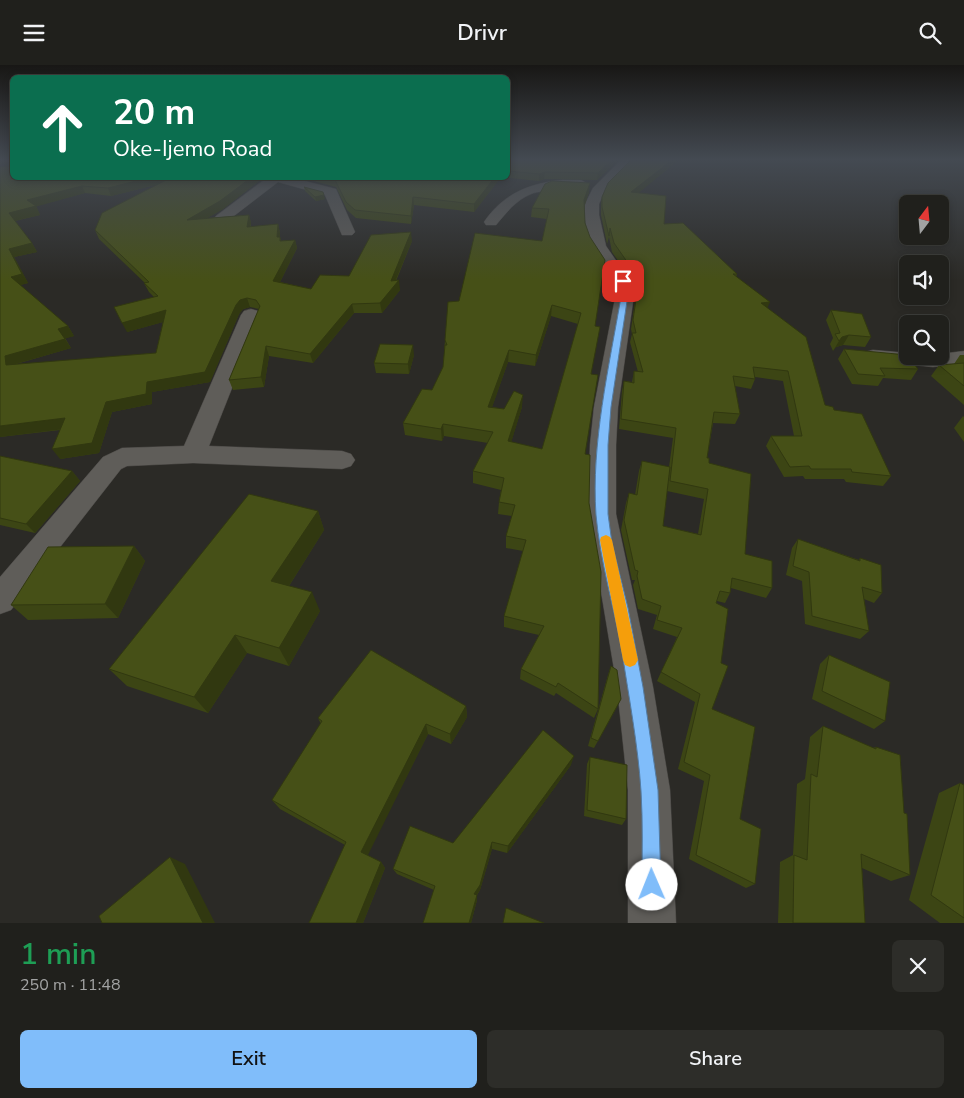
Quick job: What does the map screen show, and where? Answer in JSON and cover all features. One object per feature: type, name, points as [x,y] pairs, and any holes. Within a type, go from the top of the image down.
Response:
[{"type":"street","points":[[221,219],[247,200]]},
{"type":"street","points":[[334,200],[347,232]]},
{"type":"street","points":[[491,222],[511,200]]},
{"type":"street","points":[[593,200],[591,216],[596,243],[626,288],[606,407],[603,445],[602,514],[606,543],[621,608],[635,687],[649,790],[652,923]]},
{"type":"street","points":[[193,454],[251,315]]},
{"type":"street","points":[[854,354],[933,361],[964,357]]},
{"type":"street","points":[[0,599],[116,460],[122,457],[193,454],[342,460]]},
{"type":"building","points":[[0,200],[27,200],[36,206],[9,213],[32,243],[9,249],[22,274],[11,277],[68,326],[58,329],[65,339],[5,356],[6,365],[156,353],[166,310],[122,323],[114,307],[158,296],[144,283],[149,282],[95,230],[102,213],[127,200],[221,200],[187,220],[249,215],[247,227],[278,224],[277,237],[280,237],[280,241],[295,240],[273,281],[311,289],[320,275],[349,276],[371,235],[411,232],[391,281],[399,280],[380,303],[352,304],[310,354],[266,346],[261,377],[229,380],[260,306],[256,300],[247,298],[240,300],[236,305],[205,372],[147,382],[146,394],[106,402],[92,443],[52,449],[65,418],[0,426]]},
{"type":"building","points":[[345,200],[413,200],[411,216],[355,210]]},
{"type":"building","points":[[439,200],[477,200],[474,204]]},
{"type":"building","points":[[536,200],[584,200],[585,223],[590,237],[605,260],[595,326],[600,327],[591,374],[598,375],[585,454],[590,455],[589,503],[601,572],[598,709],[558,683],[556,687],[521,669],[544,626],[504,616],[526,540],[506,536],[515,505],[499,502],[504,478],[473,471],[493,432],[443,424],[441,429],[403,423],[422,389],[432,390],[443,367],[445,345],[447,345],[445,340],[448,302],[459,301],[475,233],[542,241],[549,209],[532,208]],"holes":[[[552,305],[581,313],[542,449],[508,441],[523,395],[514,391],[504,409],[488,407],[509,350],[536,355]]]},
{"type":"building","points":[[602,200],[666,200],[664,224],[683,223],[737,274],[733,274],[770,302],[761,303],[806,337],[825,405],[833,407],[834,410],[862,414],[891,476],[852,472],[851,469],[811,469],[809,466],[790,467],[771,436],[802,436],[788,371],[753,367],[755,379],[733,376],[740,414],[714,412],[707,458],[709,458],[709,463],[751,474],[745,554],[772,561],[772,588],[732,578],[730,593],[720,591],[716,603],[728,609],[721,663],[728,666],[712,709],[755,727],[740,819],[761,829],[755,884],[696,855],[710,775],[684,762],[700,694],[661,672],[682,628],[657,620],[661,606],[642,599],[637,576],[638,571],[635,570],[624,520],[629,493],[637,495],[642,461],[670,467],[663,526],[701,535],[708,489],[670,481],[676,428],[621,419],[624,381],[634,383],[634,371],[643,372],[632,333],[636,333],[633,320],[639,279],[614,243],[610,228],[609,236]]},
{"type":"building","points":[[831,310],[862,314],[871,337],[849,335],[842,337],[839,341],[835,334],[840,333]]},
{"type":"building","points":[[380,344],[413,345],[408,364],[374,363]]},
{"type":"building","points":[[844,349],[899,354],[899,365],[915,365],[918,369],[880,368],[885,376],[858,374]]},
{"type":"building","points":[[964,363],[964,386],[939,365]]},
{"type":"building","points":[[0,456],[72,471],[26,524],[0,518]]},
{"type":"building","points":[[249,494],[318,511],[271,581],[312,592],[279,648],[235,635],[194,697],[109,669]]},
{"type":"building","points":[[798,539],[860,561],[860,558],[881,565],[882,593],[862,587],[869,631],[812,616],[809,572],[793,566]]},
{"type":"building","points":[[134,546],[105,604],[11,605],[48,547]]},
{"type":"building","points":[[371,650],[466,706],[450,734],[426,724],[361,852],[381,862],[356,923],[309,923],[346,842],[272,800],[322,721],[318,718]]},
{"type":"building","points":[[829,655],[890,682],[885,721],[822,691]]},
{"type":"building","points":[[611,666],[617,670],[621,699],[598,741],[591,738]]},
{"type":"building","points":[[823,726],[876,749],[876,747],[900,755],[904,813],[907,814],[910,875],[861,854],[865,923],[793,923],[794,855],[807,860],[811,774],[817,777]]},
{"type":"building","points":[[543,730],[574,756],[508,846],[492,842],[480,885],[474,894],[477,895],[469,923],[423,923],[435,886],[393,869],[410,826],[453,843]]},
{"type":"building","points":[[590,757],[627,765],[626,819],[587,810]]},
{"type":"building","points":[[960,783],[964,785],[964,918],[931,895]]},
{"type":"building","points":[[170,857],[203,923],[102,923],[99,916]]},
{"type":"building","points":[[506,908],[544,923],[503,923]]},
{"type":"slow traffic","points":[[606,540],[630,660]]},
{"type":"route","points":[[623,281],[626,288],[625,297],[606,407],[603,445],[602,514],[606,543],[621,608],[635,687],[649,790],[652,885]]}]
